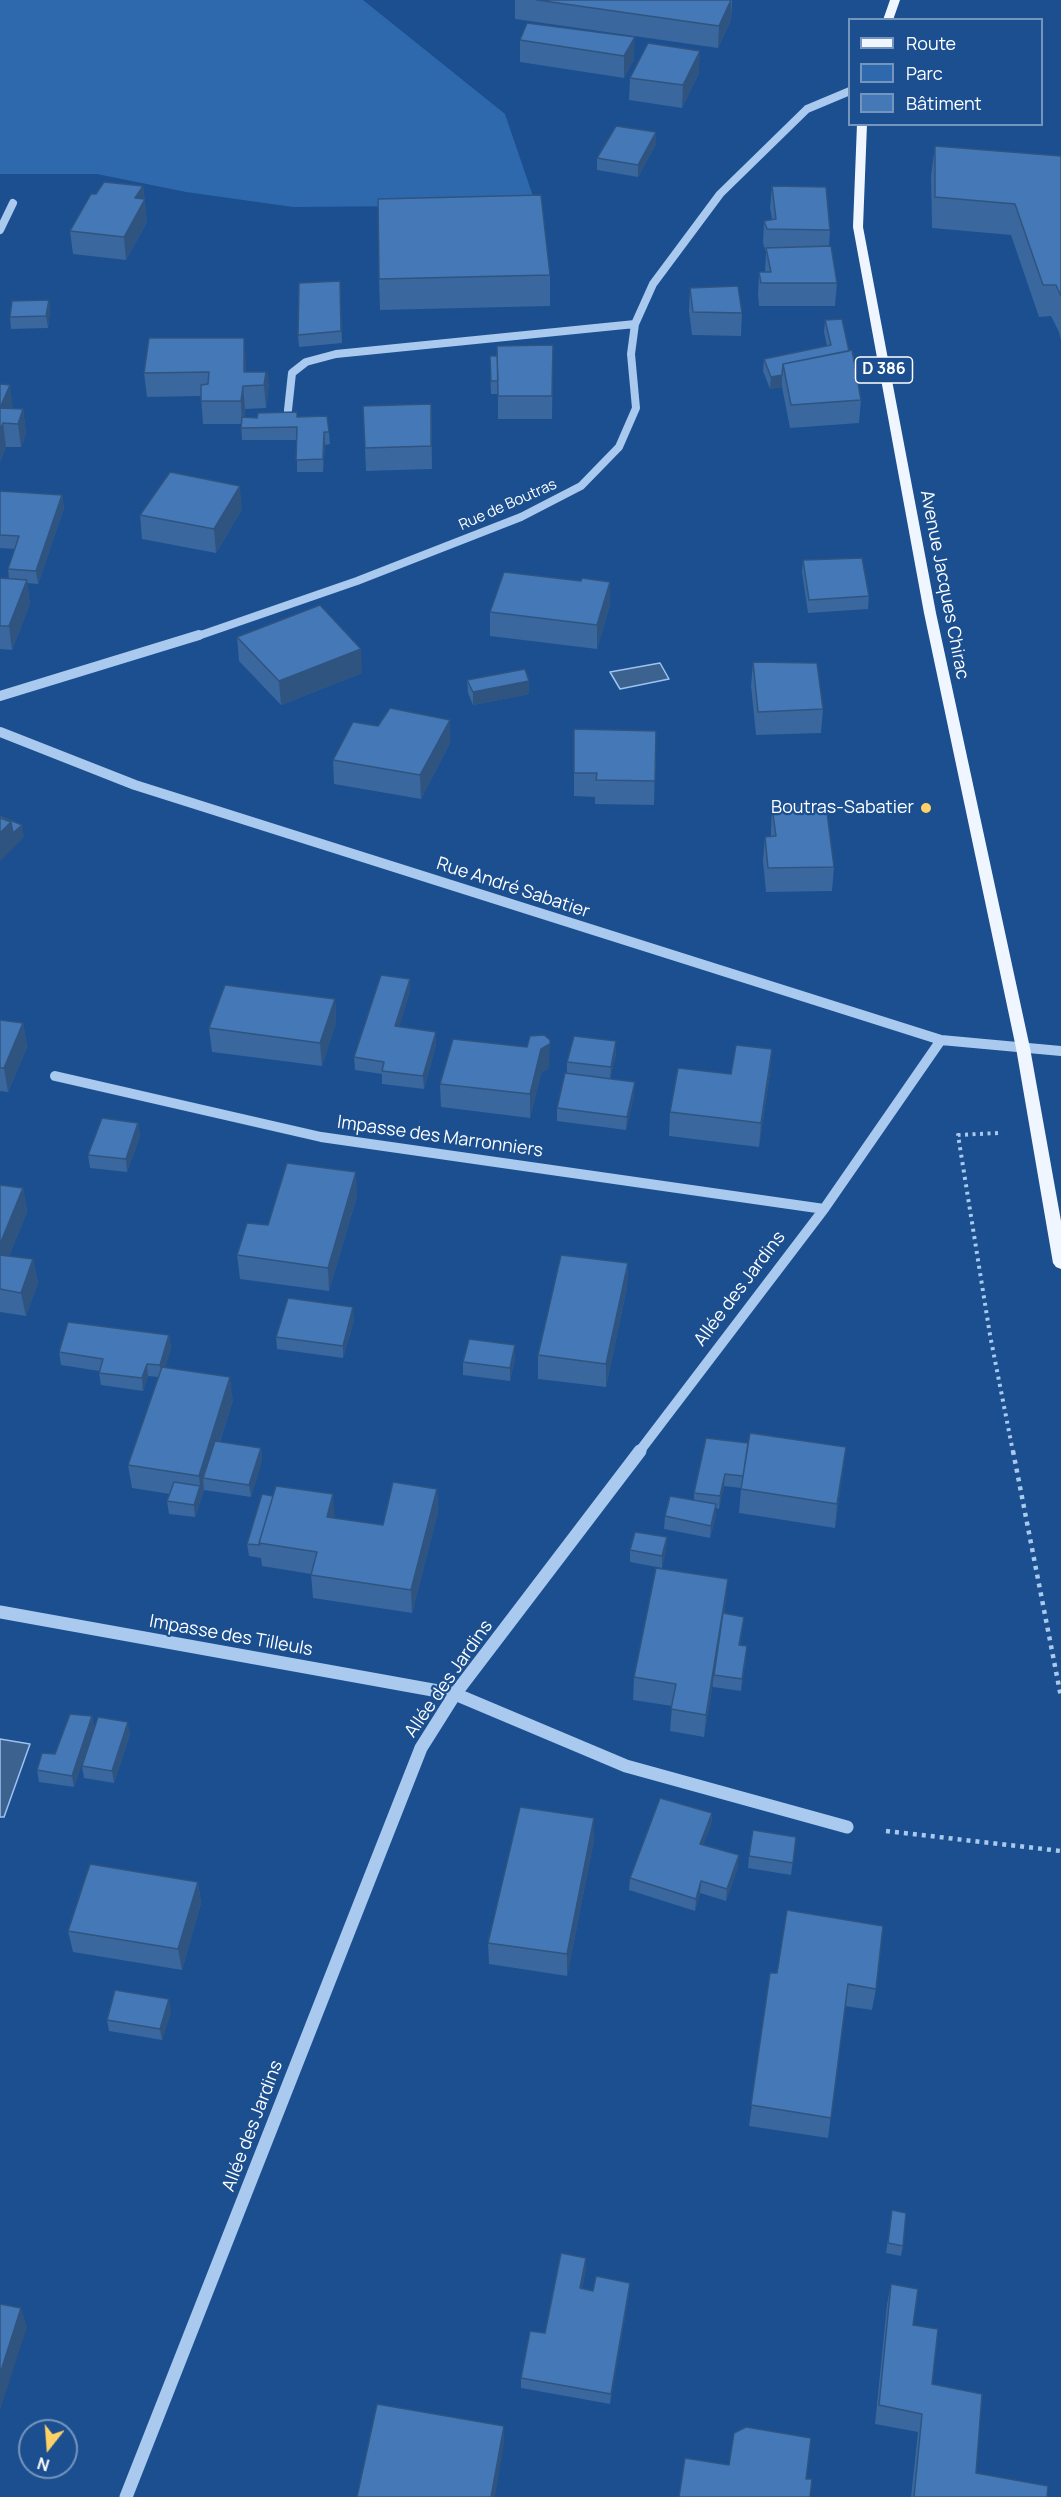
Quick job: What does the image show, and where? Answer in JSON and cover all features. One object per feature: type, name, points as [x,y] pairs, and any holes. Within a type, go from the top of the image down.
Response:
[{"type":"main road","points":[[888,18],[892,0]]},
{"type":"main road","name":"Avenue Jacques Chirac","points":[[862,126],[858,227],[930,613],[1023,1048]]},
{"type":"main road","name":"D 386","points":[[1023,1048],[1061,1263]]},
{"type":"street","name":"Rue de Boutras","points":[[0,696],[163,648],[357,581],[521,517],[581,486],[619,447],[636,408],[631,354],[635,324],[653,284],[720,194],[807,109],[848,91]]},
{"type":"street","points":[[0,230],[13,203]]},
{"type":"street","points":[[288,410],[292,374],[306,362],[336,354],[635,324]]},
{"type":"street","name":"Rue André Sabatier","points":[[0,732],[135,785],[942,1040],[1061,1051]]},
{"type":"street","name":"Allée des Jardins","points":[[126,2497],[421,1748],[455,1694],[824,1209],[942,1040]]},
{"type":"street","name":"Impasse des Marronniers","points":[[55,1076],[321,1137],[824,1209]]},
{"type":"street","name":"Impasse des Tilleuls","points":[[0,1612],[455,1694],[626,1766],[847,1827]]},
{"type":"path","points":[[1038,1131],[958,1135],[990,1335],[1061,1697]]},
{"type":"path","points":[[847,1827],[1061,1851]]},
{"type":"green space","points":[[0,0],[363,0],[505,114],[536,205],[293,207],[186,192],[97,174],[0,174]]},
{"type":"shaded area","points":[[660,663],[669,679],[620,689],[610,672]]},
{"type":"shaded area","points":[[0,1739],[30,1744],[4,1817],[0,1817]]},
{"type":"building","points":[[537,0],[731,0],[719,26]]},
{"type":"building","points":[[527,23],[635,37],[624,56],[520,40]]},
{"type":"building","points":[[648,43],[700,51],[683,85],[630,78]]},
{"type":"building","points":[[616,126],[656,132],[638,165],[597,158]]},
{"type":"building","points":[[935,146],[1061,156],[1061,296],[1056,285],[1043,285],[1015,204],[935,197]]},
{"type":"building","points":[[104,182],[143,186],[135,198],[145,199],[124,237],[70,231],[91,194],[96,194]]},
{"type":"building","points":[[772,186],[826,187],[830,230],[767,229],[764,221],[776,219]]},
{"type":"building","points":[[541,195],[550,275],[379,279],[378,199]]},
{"type":"building","points":[[831,246],[837,283],[761,283],[759,272],[771,272],[766,248]]},
{"type":"building","points":[[340,281],[341,331],[298,335],[299,283]]},
{"type":"building","points":[[738,286],[742,313],[693,312],[690,288]]},
{"type":"building","points":[[49,300],[46,316],[10,317],[12,301]]},
{"type":"building","points":[[842,319],[849,351],[783,364],[782,375],[771,377],[764,359],[831,345],[825,320]]},
{"type":"building","points":[[149,338],[244,338],[244,372],[266,372],[264,385],[243,386],[241,401],[201,401],[201,385],[208,384],[209,372],[144,373]]},
{"type":"building","points":[[553,345],[552,396],[498,396],[497,346]]},
{"type":"building","points":[[852,350],[861,400],[791,405],[783,364]]},
{"type":"building","points":[[490,356],[497,356],[498,381],[491,381]]},
{"type":"building","points":[[0,384],[10,385],[0,408]]},
{"type":"building","points":[[431,404],[431,446],[365,448],[363,406]]},
{"type":"building","points":[[0,408],[23,409],[18,424],[3,423],[0,430]]},
{"type":"building","points":[[297,412],[297,417],[327,416],[329,432],[324,432],[323,459],[296,460],[297,427],[241,428],[242,417],[257,418],[258,413]]},
{"type":"building","points":[[170,472],[240,486],[214,529],[140,515]]},
{"type":"building","points":[[0,491],[62,495],[36,571],[8,569],[19,536],[0,535]]},
{"type":"building","points":[[862,558],[869,596],[809,600],[803,560]]},
{"type":"building","points":[[504,572],[610,582],[597,625],[490,612]]},
{"type":"building","points":[[0,578],[27,580],[9,626],[0,626]]},
{"type":"building","points":[[320,605],[361,649],[279,681],[237,637]]},
{"type":"building","points":[[753,662],[817,663],[823,709],[758,712]]},
{"type":"building","points":[[525,669],[529,681],[473,692],[467,680]]},
{"type":"building","points":[[390,708],[450,720],[420,775],[333,760],[353,722],[378,726]]},
{"type":"building","points":[[574,729],[656,731],[655,781],[596,780],[597,773],[574,773]]},
{"type":"building","points":[[826,805],[834,867],[768,868],[765,837],[776,836],[772,807]]},
{"type":"building","points":[[0,816],[22,825],[13,833],[11,822]]},
{"type":"building","points":[[0,818],[11,822],[0,833]]},
{"type":"building","points":[[381,975],[410,979],[395,1026],[436,1032],[423,1076],[382,1071],[384,1062],[354,1057]]},
{"type":"building","points":[[225,985],[335,999],[320,1043],[209,1028]]},
{"type":"building","points":[[0,1020],[23,1023],[4,1068],[0,1068]]},
{"type":"building","points":[[544,1035],[550,1040],[550,1044],[541,1049],[530,1094],[440,1084],[453,1039],[527,1047],[530,1036]]},
{"type":"building","points":[[574,1036],[616,1041],[611,1067],[567,1062]]},
{"type":"building","points":[[736,1045],[772,1049],[761,1123],[670,1112],[678,1068],[731,1074]]},
{"type":"building","points":[[565,1073],[635,1082],[627,1117],[557,1108]]},
{"type":"building","points":[[102,1118],[138,1123],[126,1159],[88,1155]]},
{"type":"building","points":[[287,1163],[356,1172],[328,1268],[237,1255],[247,1223],[268,1225]]},
{"type":"building","points":[[0,1185],[23,1188],[0,1244]]},
{"type":"building","points":[[0,1255],[33,1259],[21,1293],[0,1289]]},
{"type":"building","points":[[561,1255],[628,1263],[606,1364],[538,1355]]},
{"type":"building","points":[[288,1298],[353,1307],[343,1346],[276,1337]]},
{"type":"building","points":[[68,1322],[169,1335],[160,1365],[147,1364],[142,1378],[99,1373],[103,1359],[59,1352]]},
{"type":"building","points":[[469,1339],[515,1345],[510,1368],[463,1362]]},
{"type":"building","points":[[162,1367],[230,1377],[199,1476],[128,1465]]},
{"type":"building","points":[[750,1433],[846,1447],[837,1504],[741,1489]]},
{"type":"building","points":[[706,1438],[748,1443],[743,1476],[725,1474],[720,1496],[694,1493]]},
{"type":"building","points":[[215,1441],[261,1448],[249,1485],[203,1478]]},
{"type":"building","points":[[174,1482],[200,1486],[194,1505],[167,1501]]},
{"type":"building","points":[[393,1482],[437,1489],[411,1590],[311,1575],[317,1552],[259,1543],[276,1486],[333,1494],[327,1517],[383,1525]]},
{"type":"building","points":[[262,1494],[273,1496],[260,1545],[247,1544]]},
{"type":"building","points":[[670,1496],[716,1504],[711,1526],[665,1516]]},
{"type":"building","points":[[635,1532],[667,1537],[662,1556],[630,1550]]},
{"type":"building","points":[[656,1568],[728,1579],[706,1715],[671,1709],[676,1684],[634,1677]]},
{"type":"building","points":[[723,1613],[744,1617],[739,1645],[747,1646],[742,1679],[714,1675]]},
{"type":"building","points":[[70,1714],[92,1716],[72,1776],[37,1770],[42,1753],[55,1754]]},
{"type":"building","points":[[98,1717],[128,1722],[112,1771],[82,1766]]},
{"type":"building","points":[[660,1798],[712,1813],[700,1844],[739,1855],[727,1889],[701,1881],[696,1899],[630,1878]]},
{"type":"building","points":[[520,1807],[594,1818],[567,1954],[488,1943]]},
{"type":"building","points":[[753,1830],[796,1837],[793,1863],[749,1856]]},
{"type":"building","points":[[90,1864],[198,1882],[178,1949],[68,1931]]},
{"type":"building","points":[[787,1910],[883,1926],[876,1989],[848,1984],[831,2118],[751,2105],[770,1973],[777,1973]]},
{"type":"building","points":[[115,1990],[169,1999],[160,2029],[107,2020]]},
{"type":"building","points":[[892,2210],[906,2213],[903,2246],[888,2243]]},
{"type":"building","points":[[561,2253],[586,2258],[580,2288],[593,2291],[596,2276],[630,2283],[611,2394],[521,2378],[530,2331],[545,2333]]},
{"type":"building","points":[[891,2284],[918,2289],[913,2325],[938,2329],[932,2384],[982,2394],[976,2473],[1048,2486],[1047,2497],[914,2497],[922,2414],[879,2405]]},
{"type":"building","points":[[0,2304],[21,2308],[0,2374]]},
{"type":"building","points":[[377,2404],[504,2426],[491,2497],[357,2497]]},
{"type":"building","points":[[746,2427],[811,2438],[806,2479],[812,2479],[810,2497],[679,2497],[685,2458],[729,2465],[734,2433]]},
{"type":"place","name":"Boutras-Sabatier","points":[[926,808]]}]
